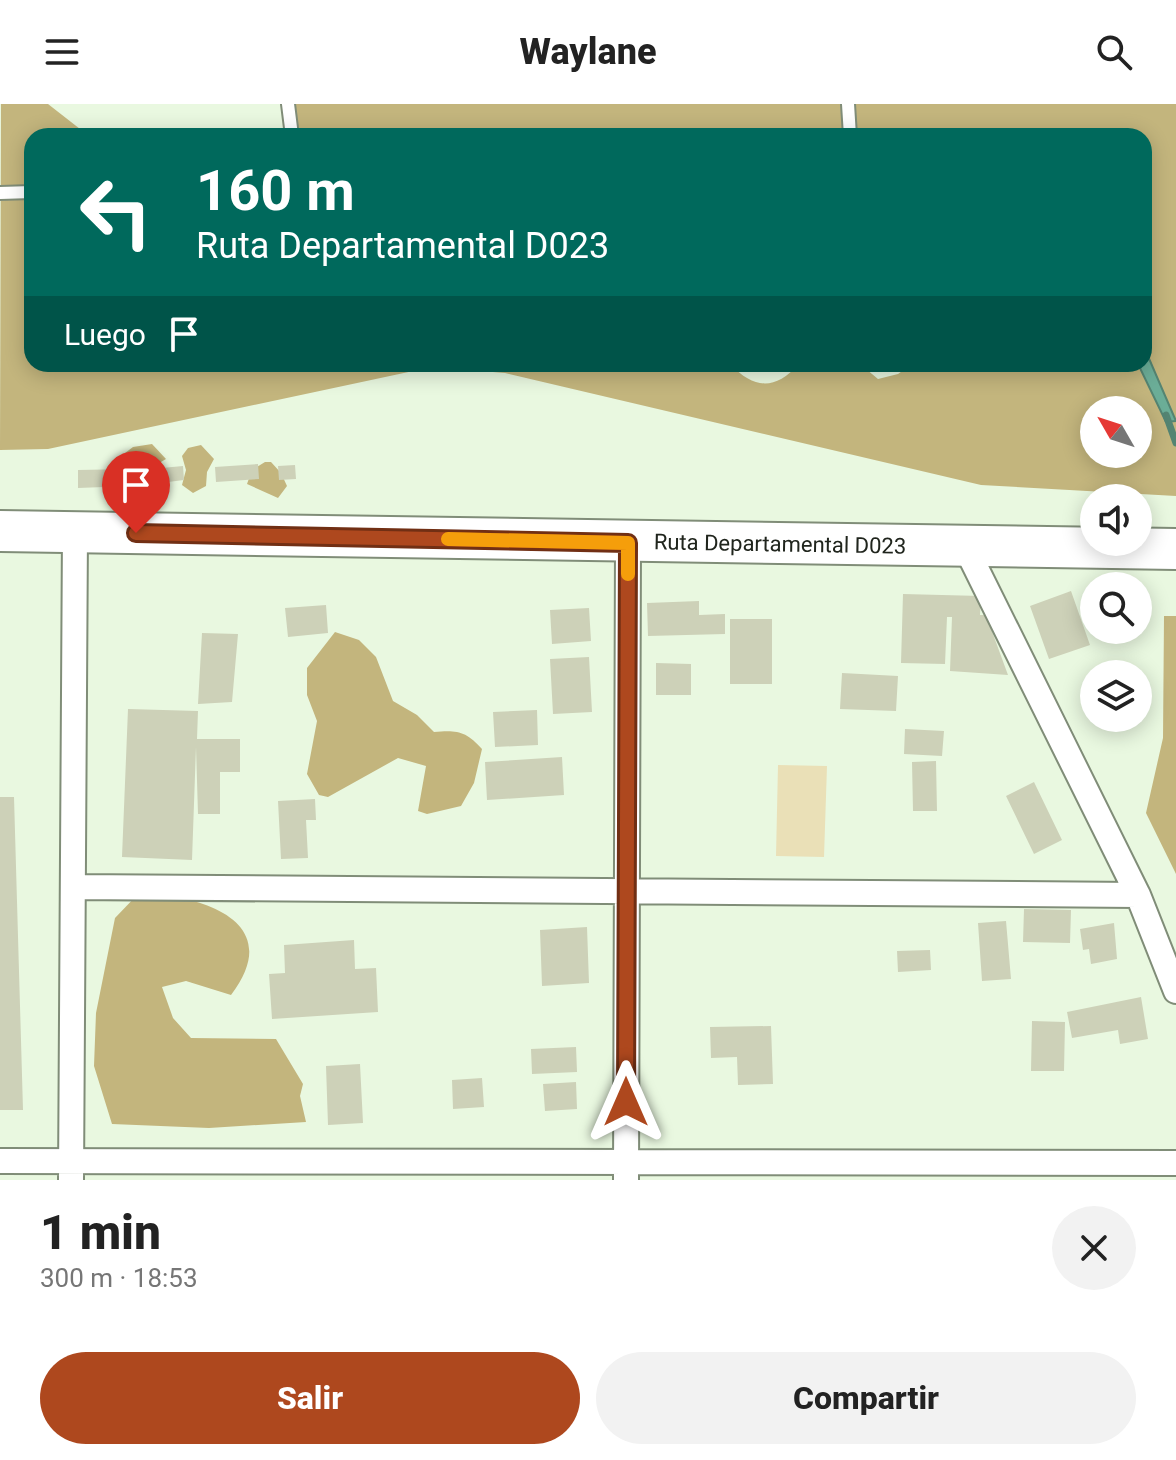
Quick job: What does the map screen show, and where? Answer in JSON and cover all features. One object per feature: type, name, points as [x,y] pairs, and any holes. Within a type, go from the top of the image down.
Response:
[{"type":"main road","name":"Ruta Departamental D023","points":[[0,531],[1176,549]]},
{"type":"street","points":[[71,1170],[75,531]]},
{"type":"street","points":[[626,1171],[628,543]]},
{"type":"street","points":[[965,546],[1138,895],[1176,991]]},
{"type":"street","points":[[73,887],[1138,895]]},
{"type":"street","points":[[0,1161],[71,1170],[366,1171],[626,1171],[1176,1163]]},
{"type":"lane","points":[[288,104],[291,128]]},
{"type":"lane","points":[[848,104],[850,128]]},
{"type":"lane","points":[[0,193],[24,192]]},
{"type":"shaded area","points":[[1,104],[48,104],[79,128],[24,128],[24,372],[409,372],[48,449],[0,450]]},
{"type":"shaded area","points":[[291,104],[1176,104],[1176,496],[1152,495],[1152,484],[1080,484],[1080,491],[981,485],[493,372],[738,372],[765,384],[782,379],[791,372],[870,372],[878,379],[901,372],[1152,372],[1152,128],[296,128]]},
{"type":"shaded area","points":[[1152,366],[1176,421],[1166,422],[1142,372],[1152,372]]},
{"type":"shaded area","points":[[152,444],[166,459],[149,469],[149,493],[145,496],[135,485],[135,470],[125,453],[133,447]]},
{"type":"shaded area","points":[[201,445],[214,459],[207,472],[206,486],[193,493],[182,485],[186,470],[182,456],[188,448]]},
{"type":"shaded area","points":[[271,462],[287,486],[278,498],[247,484],[252,470]]},
{"type":"shaded area","points":[[1164,616],[1176,616],[1176,874],[1146,813],[1163,738]]},
{"type":"shaded area","points":[[335,632],[359,640],[376,657],[393,701],[417,715],[434,732],[461,733],[482,749],[474,783],[461,806],[427,814],[418,811],[426,766],[398,758],[328,797],[319,795],[307,774],[317,721],[307,695],[307,668]]},
{"type":"shaded area","points":[[778,765],[827,766],[824,857],[776,856]]},
{"type":"shaded area","points":[[139,893],[187,899],[210,906],[243,930],[249,948],[246,969],[231,995],[186,981],[162,987],[173,1018],[191,1038],[276,1039],[303,1084],[300,1096],[306,1122],[209,1128],[112,1124],[94,1066],[96,1013],[115,918]]},
{"type":"building","points":[[258,464],[259,479],[216,482],[215,467]]},
{"type":"building","points":[[295,465],[296,479],[279,480],[278,466]]},
{"type":"building","points":[[183,466],[184,480],[152,484],[151,469]]},
{"type":"building","points":[[130,469],[130,486],[78,488],[78,470]]},
{"type":"building","points":[[1071,591],[1080,617],[1080,644],[1090,645],[1049,659],[1030,606]]},
{"type":"building","points":[[903,594],[981,596],[980,615],[986,615],[1008,675],[950,671],[952,617],[947,617],[945,664],[901,663]]},
{"type":"building","points":[[699,601],[699,615],[725,614],[725,634],[648,636],[647,603]]},
{"type":"building","points":[[326,605],[328,633],[288,637],[285,608]]},
{"type":"building","points":[[589,608],[591,641],[552,644],[550,610]]},
{"type":"building","points":[[730,619],[772,619],[772,684],[730,684]]},
{"type":"building","points":[[202,633],[238,634],[232,702],[198,704]]},
{"type":"building","points":[[589,657],[592,712],[553,714],[550,659]]},
{"type":"building","points":[[656,663],[691,664],[691,695],[656,695]]},
{"type":"building","points":[[842,673],[898,676],[896,711],[840,709]]},
{"type":"building","points":[[128,709],[198,711],[197,739],[240,739],[240,772],[220,772],[220,814],[198,814],[196,747],[192,860],[122,857]]},
{"type":"building","points":[[537,710],[538,745],[495,747],[493,712]]},
{"type":"building","points":[[905,729],[944,731],[942,756],[904,754]]},
{"type":"building","points":[[562,757],[564,795],[487,800],[485,762]]},
{"type":"building","points":[[936,761],[937,811],[913,811],[912,762]]},
{"type":"building","points":[[1034,782],[1062,840],[1034,854],[1006,796]]},
{"type":"building","points":[[0,797],[14,797],[23,1110],[0,1110]]},
{"type":"building","points":[[315,799],[316,820],[306,820],[308,858],[281,859],[278,801]]},
{"type":"building","points":[[1024,909],[1071,910],[1070,943],[1023,942]]},
{"type":"building","points":[[1006,921],[1011,979],[982,981],[978,923]]},
{"type":"building","points":[[1114,923],[1117,959],[1091,964],[1089,949],[1083,950],[1080,929]]},
{"type":"building","points":[[587,927],[589,983],[542,986],[540,930]]},
{"type":"building","points":[[354,940],[355,969],[376,968],[378,1012],[272,1019],[269,974],[285,973],[284,945]]},
{"type":"building","points":[[930,950],[931,970],[898,972],[897,951]]},
{"type":"building","points":[[1141,997],[1148,1039],[1120,1044],[1118,1030],[1072,1038],[1067,1012]]},
{"type":"building","points":[[1032,1021],[1065,1022],[1064,1071],[1031,1071]]},
{"type":"building","points":[[771,1026],[773,1084],[738,1085],[737,1057],[711,1058],[710,1027]]},
{"type":"building","points":[[576,1047],[577,1072],[532,1074],[531,1049]]},
{"type":"building","points":[[360,1064],[363,1123],[328,1125],[326,1066]]},
{"type":"building","points":[[482,1078],[484,1107],[453,1109],[452,1080]]},
{"type":"building","points":[[576,1082],[577,1109],[545,1111],[543,1084]]},
{"type":"waterway","points":[[1166,415],[1176,443]]},
{"type":"slow traffic","points":[[448,539],[628,543],[628,574]]},
{"type":"route","points":[[136,533],[628,543],[626,1102]]}]
